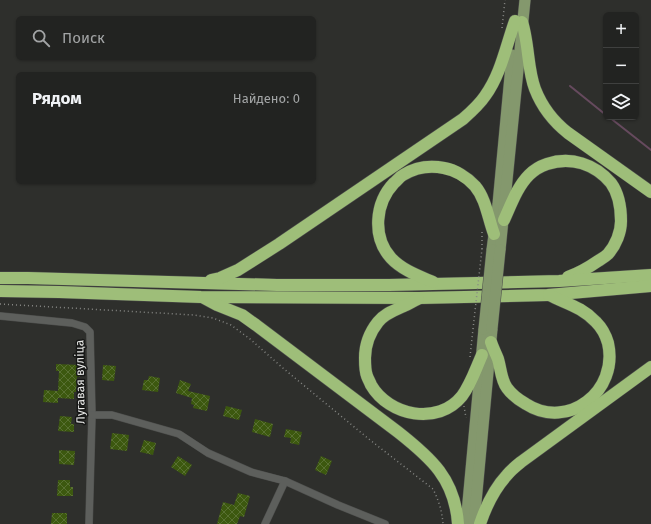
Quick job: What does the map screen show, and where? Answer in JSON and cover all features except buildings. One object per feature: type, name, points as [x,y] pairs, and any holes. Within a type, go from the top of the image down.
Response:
[{"type":"highway","points":[[519,21],[526,39],[529,66],[535,90],[546,109],[560,127],[651,192]]},
{"type":"highway","points":[[202,282],[220,278],[238,270],[279,244],[463,119],[485,96],[499,70],[519,21]]},
{"type":"highway","points":[[504,220],[519,188],[530,174],[542,166],[554,162],[578,162],[589,166],[601,174],[611,184],[618,195],[621,210],[621,228],[616,242],[608,254],[582,271],[559,282]]},
{"type":"highway","points":[[440,284],[420,277],[402,267],[391,258],[384,248],[379,236],[378,223],[380,205],[388,189],[402,176],[418,168],[434,166],[449,169],[463,175],[475,186],[483,200],[494,234]]},
{"type":"highway","points":[[0,278],[277,285],[559,282],[651,275]]},
{"type":"highway","points":[[0,291],[201,297],[419,298],[548,295],[651,286]]},
{"type":"highway","points":[[491,342],[498,359],[501,375],[507,388],[517,398],[532,408],[548,413],[566,412],[582,405],[596,394],[604,381],[608,368],[610,353],[606,337],[597,323],[584,312],[573,305],[548,295]]},
{"type":"highway","points":[[201,297],[242,316],[256,325],[421,450],[440,472],[448,486],[455,503],[458,524]]},
{"type":"highway","points":[[419,298],[391,311],[379,320],[369,335],[365,350],[367,377],[375,391],[386,402],[403,411],[418,414],[434,413],[444,410],[462,396],[482,354]]},
{"type":"highway","points":[[480,524],[487,505],[507,474],[521,462],[651,367]]},
{"type":"main road","points":[[491,250],[504,220],[519,21],[517,0]]},
{"type":"main road","points":[[466,524],[491,250],[498,204],[519,21],[525,0]]},
{"type":"main road","points":[[474,524],[491,342],[483,329]]},
{"type":"street","name":"Лугавая вуліца","points":[[0,316],[72,323],[85,327],[90,332],[92,415],[89,524]]},
{"type":"street","points":[[92,415],[112,415],[179,434],[208,453],[251,472],[286,482],[338,506],[385,524]]},
{"type":"street","points":[[265,524],[286,482]]},
{"type":"path","points":[[482,225],[491,250],[483,329]]},
{"type":"path","points":[[0,304],[194,315],[213,318],[231,325],[359,431],[433,489],[442,513],[443,524]]},
{"type":"waterway","points":[[570,86],[603,113]]},
{"type":"waterway","points":[[613,120],[651,150]]}]
